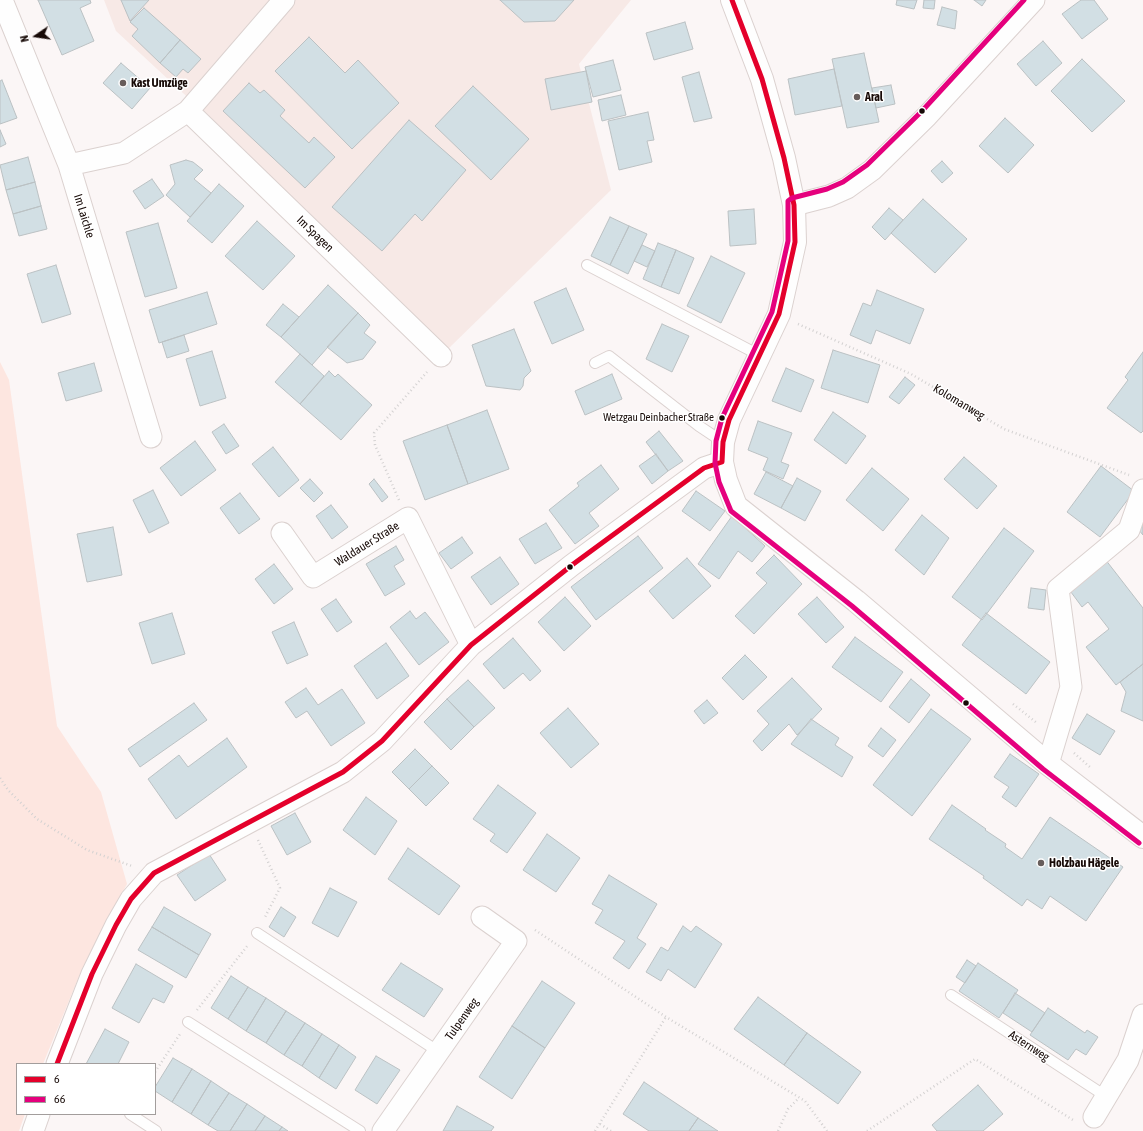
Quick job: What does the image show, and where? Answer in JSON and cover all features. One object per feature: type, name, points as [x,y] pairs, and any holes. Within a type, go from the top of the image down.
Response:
[{"type":"street","name":"Im Laichle","points":[[2,0],[69,165],[151,437]]},
{"type":"street","points":[[69,165],[124,153],[188,111],[284,0]]},
{"type":"street","points":[[732,0],[762,79],[784,158],[794,205],[795,242],[779,314],[729,420],[722,452],[726,480],[736,506],[856,601],[1048,764],[1143,837]]},
{"type":"street","points":[[794,205],[828,196],[847,188],[872,170],[927,116],[1034,0]]},
{"type":"street","name":"Im Spagen","points":[[188,111],[441,356]]},
{"type":"street","points":[[57,1063],[92,974],[116,925],[131,898],[154,873],[343,772],[382,741],[472,645],[572,565],[704,468],[722,452]]},
{"type":"street","points":[[1048,764],[1071,687],[1058,589],[1129,530],[1139,483]]},
{"type":"street","name":"Waldauer Straße","points":[[282,533],[313,578],[408,518],[472,645]]},
{"type":"street","points":[[482,917],[516,941]]},
{"type":"street","name":"Tulpenweg","points":[[383,1131],[516,941]]},
{"type":"street","points":[[1087,1121],[1108,1097],[1128,1060],[1143,1014]]},
{"type":"street","points":[[33,1131],[39,1115]]},
{"type":"lane","points":[[587,265],[759,355]]},
{"type":"lane","points":[[595,363],[609,356],[699,426],[722,452]]},
{"type":"lane","points":[[257,933],[438,1052]]},
{"type":"lane","name":"Asternweg","points":[[951,995],[1108,1097]]},
{"type":"lane","points":[[188,1022],[360,1131]]},
{"type":"lane","points":[[132,1115],[156,1131]]},
{"type":"path","name":"Kolomanweg","points":[[793,330],[796,323],[911,374],[1004,429],[1139,483]]},
{"type":"path","points":[[408,518],[375,445],[374,433],[441,356]]},
{"type":"path","points":[[1009,700],[1092,768]]},
{"type":"path","points":[[0,778],[8,790],[37,819],[87,850],[154,873]]},
{"type":"path","points":[[156,1070],[188,1022],[257,933],[280,888],[250,821]]},
{"type":"path","points":[[516,941],[528,926],[666,1017],[805,1102],[827,1131]]},
{"type":"path","points":[[595,1131],[666,1017]]},
{"type":"path","points":[[867,1131],[975,1059],[1087,1121]]},
{"type":"path","points":[[778,1131],[788,1109],[799,1098]]},
{"type":"path","points":[[600,1124],[611,1131]]},
{"type":"shaded area","points":[[104,0],[631,0],[579,64],[611,190],[448,349],[183,93],[116,31]]},
{"type":"shaded area","points":[[0,362],[9,380],[57,726],[101,792],[127,884],[82,969],[43,1063],[16,1063],[16,1115],[25,1115],[19,1131],[0,1131]]},
{"type":"building","points":[[38,0],[90,0],[91,3],[80,8],[94,41],[62,55]]},
{"type":"building","points":[[121,0],[149,0],[130,21]]},
{"type":"building","points":[[500,0],[574,0],[555,21],[524,22]]},
{"type":"building","points":[[897,0],[917,0],[914,9],[896,5]]},
{"type":"building","points":[[924,0],[935,0],[934,9],[923,8]]},
{"type":"building","points":[[974,0],[986,0],[982,6]]},
{"type":"building","points":[[1081,0],[1094,0],[1108,19],[1082,39],[1062,14]]},
{"type":"building","points":[[942,7],[957,11],[955,29],[937,25]]},
{"type":"building","points":[[144,8],[180,40],[160,63],[132,36],[138,29],[130,22]]},
{"type":"building","points":[[685,22],[693,49],[654,60],[646,33]]},
{"type":"building","points":[[309,37],[345,73],[358,60],[399,103],[352,149],[275,71]]},
{"type":"building","points":[[180,40],[201,59],[188,73],[183,69],[176,77],[160,63]]},
{"type":"building","points":[[1043,41],[1062,63],[1036,86],[1017,64]]},
{"type":"building","name":"Aral","points":[[864,53],[879,122],[847,128],[832,59]]},
{"type":"building","points":[[1082,59],[1125,101],[1092,132],[1051,91]]},
{"type":"building","points":[[613,60],[621,90],[593,97],[585,67]]},
{"type":"building","points":[[121,63],[150,88],[132,109],[103,83]]},
{"type":"building","points":[[834,69],[842,106],[795,115],[788,79]]},
{"type":"building","points":[[586,71],[592,102],[551,110],[545,79]]},
{"type":"building","points":[[699,72],[712,118],[694,122],[682,77]]},
{"type":"building","points":[[2,80],[17,118],[0,124],[0,81]]},
{"type":"building","points":[[249,83],[260,93],[264,90],[285,110],[280,116],[309,143],[314,137],[335,157],[305,188],[223,111]]},
{"type":"building","points":[[891,85],[895,104],[876,108],[872,88]]},
{"type":"building","points":[[473,86],[529,139],[491,180],[435,126]]},
{"type":"building","points":[[621,95],[626,115],[602,121],[598,100]]},
{"type":"building","points":[[648,112],[654,140],[647,141],[652,162],[619,170],[608,121]]},
{"type":"building","points":[[1005,118],[1034,145],[1008,173],[979,146]]},
{"type":"building","points":[[409,120],[466,170],[422,221],[415,214],[382,251],[332,207]]},
{"type":"building","points":[[0,130],[6,144],[0,147]]},
{"type":"building","points":[[28,157],[35,182],[6,190],[0,165]]},
{"type":"building","points":[[186,160],[193,162],[203,170],[194,179],[211,193],[190,217],[166,195],[175,184],[170,165]]},
{"type":"building","points":[[942,161],[953,173],[942,183],[931,171]]},
{"type":"building","points":[[152,179],[164,196],[145,209],[133,191]]},
{"type":"building","points":[[35,182],[41,206],[13,214],[6,190]]},
{"type":"building","points":[[219,184],[244,206],[212,243],[187,221]]},
{"type":"building","points":[[923,199],[967,239],[935,273],[891,233]]},
{"type":"building","points":[[41,206],[47,229],[19,236],[13,214]]},
{"type":"building","points":[[889,208],[903,220],[885,240],[872,227]]},
{"type":"building","points":[[754,209],[756,244],[730,246],[728,211]]},
{"type":"building","points":[[610,217],[629,226],[610,265],[591,256]]},
{"type":"building","points":[[257,221],[295,256],[263,290],[225,256]]},
{"type":"building","points":[[158,223],[177,288],[145,297],[126,232]]},
{"type":"building","points":[[629,226],[647,234],[628,274],[610,265]]},
{"type":"building","points":[[658,243],[676,250],[661,287],[643,279]]},
{"type":"building","points":[[642,245],[655,251],[647,267],[634,261]]},
{"type":"building","points":[[676,250],[694,258],[679,294],[661,287]]},
{"type":"building","points":[[711,256],[745,273],[721,323],[687,306]]},
{"type":"building","points":[[56,265],[71,314],[42,323],[27,274]]},
{"type":"building","points":[[328,285],[358,313],[312,365],[281,337]]},
{"type":"building","points":[[566,288],[584,330],[552,344],[534,302]]},
{"type":"building","points":[[877,290],[924,309],[910,344],[876,330],[871,344],[850,335],[863,303],[871,306]]},
{"type":"building","points":[[207,292],[217,324],[159,343],[149,310]]},
{"type":"building","points":[[283,304],[299,317],[281,337],[266,325]]},
{"type":"building","points":[[358,313],[370,325],[364,333],[376,342],[363,359],[347,363],[327,347]]},
{"type":"building","points":[[662,324],[689,336],[672,372],[646,359]]},
{"type":"building","points":[[514,329],[531,371],[524,378],[523,386],[520,390],[486,386],[472,345]]},
{"type":"building","points":[[184,335],[189,351],[167,358],[162,342]]},
{"type":"building","points":[[833,350],[880,365],[868,403],[821,388]]},
{"type":"building","points":[[212,351],[226,398],[200,406],[186,359]]},
{"type":"building","points":[[1143,352],[1143,431],[1141,433],[1107,408],[1128,380],[1125,377]]},
{"type":"building","points":[[300,354],[324,376],[300,404],[275,382]]},
{"type":"building","points":[[94,363],[102,391],[66,401],[58,373]]},
{"type":"building","points":[[786,368],[814,380],[801,412],[772,401]]},
{"type":"building","points":[[329,371],[335,377],[338,374],[372,405],[341,440],[300,404]]},
{"type":"building","points":[[612,374],[622,399],[585,415],[575,391]]},
{"type":"building","points":[[905,377],[915,385],[899,404],[889,397]]},
{"type":"building","points":[[487,410],[509,469],[468,484],[447,425]]},
{"type":"building","points":[[833,412],[866,436],[846,464],[814,440]]},
{"type":"building","points":[[758,421],[792,433],[781,462],[789,465],[783,479],[763,470],[768,458],[748,450]]},
{"type":"building","points":[[224,424],[239,446],[226,454],[212,432]]},
{"type":"building","points":[[447,425],[468,484],[425,500],[403,441]]},
{"type":"building","points":[[659,431],[683,461],[668,471],[646,442]]},
{"type":"building","points":[[195,441],[216,470],[181,496],[160,468]]},
{"type":"building","points":[[273,447],[299,480],[279,497],[252,464]]},
{"type":"building","points":[[656,454],[668,471],[652,484],[639,466]]},
{"type":"building","points":[[964,457],[997,486],[977,509],[944,479]]},
{"type":"building","points":[[601,465],[619,489],[589,513],[599,526],[575,544],[549,510],[579,486],[577,483]]},
{"type":"building","points":[[1101,466],[1134,491],[1100,537],[1067,512]]},
{"type":"building","points":[[872,468],[909,499],[883,531],[846,500]]},
{"type":"building","points":[[766,472],[793,486],[781,508],[754,494]]},
{"type":"building","points":[[797,478],[821,491],[805,521],[781,508]]},
{"type":"building","points":[[310,479],[323,493],[314,502],[300,488]]},
{"type":"building","points":[[374,479],[388,497],[382,502],[369,484]]},
{"type":"building","points":[[153,490],[169,523],[149,533],[133,500]]},
{"type":"building","points":[[696,491],[725,511],[710,531],[682,511]]},
{"type":"building","points":[[240,493],[260,519],[239,534],[220,508]]},
{"type":"building","points":[[331,505],[348,527],[332,539],[316,516]]},
{"type":"building","points":[[922,515],[949,538],[924,575],[895,550]]},
{"type":"building","points":[[732,516],[765,546],[752,562],[738,551],[719,579],[698,564]]},
{"type":"building","points":[[546,523],[562,548],[535,564],[519,539]]},
{"type":"building","points":[[1143,524],[1143,535],[1138,529]]},
{"type":"building","points":[[113,527],[122,575],[87,582],[77,534]]},
{"type":"building","points":[[1004,528],[1034,551],[982,620],[952,597]]},
{"type":"building","points":[[638,536],[663,568],[596,620],[571,587]]},
{"type":"building","points":[[462,537],[473,553],[451,569],[439,553]]},
{"type":"building","points":[[396,546],[404,560],[394,566],[405,584],[385,596],[366,564]]},
{"type":"building","points":[[774,555],[802,584],[754,634],[735,616],[767,583],[756,573]]},
{"type":"building","points":[[500,557],[519,584],[491,605],[471,577]]},
{"type":"building","points":[[687,558],[711,586],[673,619],[649,591]]},
{"type":"building","points":[[1105,559],[1143,608],[1143,664],[1116,685],[1086,647],[1109,629],[1088,602],[1082,607],[1068,588]]},
{"type":"building","points":[[274,564],[293,589],[274,604],[255,579]]},
{"type":"building","points":[[1031,588],[1046,590],[1044,610],[1028,608]]},
{"type":"building","points":[[565,597],[591,626],[564,651],[538,622]]},
{"type":"building","points":[[817,597],[844,627],[826,643],[798,614]]},
{"type":"building","points":[[336,599],[352,622],[337,632],[321,609]]},
{"type":"building","points":[[410,611],[416,619],[425,612],[449,642],[419,665],[390,627]]},
{"type":"building","points":[[172,613],[185,654],[152,664],[139,623]]},
{"type":"building","points":[[986,613],[1050,662],[1026,694],[962,645]]},
{"type":"building","points":[[294,622],[308,655],[287,664],[272,632]]},
{"type":"building","points":[[855,637],[903,672],[881,702],[832,667]]},
{"type":"building","points":[[513,638],[541,671],[530,681],[523,673],[504,689],[483,664]]},
{"type":"building","points":[[386,643],[409,676],[377,699],[354,666]]},
{"type":"building","points":[[745,655],[767,677],[743,700],[722,678]]},
{"type":"building","points":[[1143,664],[1143,721],[1121,711],[1126,692],[1120,682]]},
{"type":"building","points":[[792,678],[822,709],[797,735],[789,724],[762,751],[753,741],[769,724],[757,711]]},
{"type":"building","points":[[911,679],[930,695],[909,723],[889,707]]},
{"type":"building","points":[[468,680],[495,708],[474,727],[447,699]]},
{"type":"building","points":[[306,688],[318,705],[342,689],[365,723],[331,746],[307,711],[296,718],[285,702]]},
{"type":"building","points":[[447,699],[474,727],[451,750],[424,722]]},
{"type":"building","points":[[707,700],[718,713],[704,724],[694,711]]},
{"type":"building","points":[[194,703],[207,720],[140,767],[128,749]]},
{"type":"building","points":[[568,708],[599,744],[571,768],[540,733]]},
{"type":"building","points":[[931,709],[971,739],[912,816],[873,785]]},
{"type":"building","points":[[1087,714],[1115,731],[1100,755],[1072,738]]},
{"type":"building","points":[[811,719],[839,738],[835,745],[853,757],[842,777],[791,744]]},
{"type":"building","points":[[881,728],[896,740],[883,757],[868,746]]},
{"type":"building","points":[[227,738],[247,767],[176,819],[148,779],[179,755],[188,767]]},
{"type":"building","points":[[415,749],[432,766],[409,789],[392,772]]},
{"type":"building","points":[[1010,754],[1039,774],[1016,807],[1002,797],[1009,787],[994,777]]},
{"type":"building","points":[[432,766],[449,783],[426,806],[409,789]]},
{"type":"building","points":[[498,785],[536,813],[507,853],[490,841],[495,834],[473,819]]},
{"type":"building","points":[[366,797],[397,821],[375,855],[343,830]]},
{"type":"building","name":"Holzbau Hägele","points":[[952,805],[1006,844],[1005,847],[1022,859],[1050,817],[1123,867],[1086,921],[1050,896],[1042,909],[1027,899],[1022,906],[983,878],[984,876],[929,839]]},
{"type":"building","points":[[295,813],[311,842],[287,855],[271,826]]},
{"type":"building","points":[[547,834],[580,858],[556,892],[523,870]]},
{"type":"building","points":[[408,848],[460,886],[439,915],[388,879]]},
{"type":"building","points":[[209,854],[226,880],[195,901],[177,875]]},
{"type":"building","points":[[609,875],[657,904],[637,938],[646,944],[629,969],[613,958],[625,941],[595,923],[603,910],[592,904]]},
{"type":"building","points":[[330,888],[357,902],[338,937],[312,923]]},
{"type":"building","points":[[164,907],[211,934],[199,955],[152,927]]},
{"type":"building","points":[[281,907],[296,917],[284,937],[269,927]]},
{"type":"building","points":[[683,926],[691,932],[696,926],[722,944],[695,988],[668,969],[661,981],[646,972],[661,947],[668,951]]},
{"type":"building","points":[[152,927],[199,955],[186,978],[138,950]]},
{"type":"building","points":[[967,960],[976,966],[965,983],[956,977]]},
{"type":"building","points":[[401,963],[443,989],[424,1017],[382,990]]},
{"type":"building","points":[[978,963],[1018,990],[999,1018],[959,991]]},
{"type":"building","points":[[136,964],[173,986],[164,1003],[153,998],[139,1023],[112,1008]]},
{"type":"building","points":[[231,976],[248,987],[228,1019],[211,1008]]},
{"type":"building","points":[[542,981],[575,1003],[545,1048],[512,1026]]},
{"type":"building","points":[[248,987],[266,998],[246,1031],[228,1019]]},
{"type":"building","points":[[1015,993],[1045,1013],[1032,1032],[1003,1013]]},
{"type":"building","points":[[758,997],[807,1033],[784,1065],[734,1029]]},
{"type":"building","points":[[266,998],[286,1011],[266,1043],[246,1031]]},
{"type":"building","points":[[1048,1008],[1085,1033],[1087,1030],[1098,1037],[1086,1055],[1076,1049],[1068,1060],[1030,1035]]},
{"type":"building","points":[[286,1011],[305,1023],[284,1055],[266,1043]]},
{"type":"building","points":[[305,1023],[322,1034],[302,1066],[284,1055]]},
{"type":"building","points":[[512,1026],[545,1048],[512,1099],[479,1077]]},
{"type":"building","points":[[105,1029],[129,1042],[118,1063],[87,1063]]},
{"type":"building","points":[[807,1033],[861,1072],[838,1104],[784,1065]]},
{"type":"building","points":[[322,1034],[339,1045],[319,1078],[302,1066]]},
{"type":"building","points":[[339,1045],[356,1057],[336,1089],[319,1078]]},
{"type":"building","points":[[376,1056],[400,1070],[377,1104],[355,1090]]},
{"type":"building","points":[[173,1058],[192,1069],[172,1102],[156,1092],[156,1085]]},
{"type":"building","points":[[192,1069],[211,1081],[191,1114],[172,1102]]},
{"type":"building","points":[[211,1081],[229,1093],[208,1125],[191,1114]]},
{"type":"building","points":[[644,1082],[698,1118],[689,1131],[649,1131],[623,1114]]},
{"type":"building","points":[[978,1085],[1003,1114],[983,1131],[937,1131],[932,1125]]},
{"type":"building","points":[[229,1093],[247,1104],[230,1131],[218,1131],[208,1125]]},
{"type":"building","points":[[247,1104],[265,1116],[255,1131],[230,1131]]},
{"type":"building","points":[[457,1106],[494,1127],[491,1131],[443,1131]]},
{"type":"building","points":[[265,1116],[282,1127],[279,1131],[255,1131]]},
{"type":"building","points":[[698,1118],[718,1131],[689,1131]]},
{"type":"building","points":[[282,1127],[288,1131],[279,1131]]},
{"type":"transit line","name":"6","points":[[57,1063],[92,974],[116,925],[131,899],[154,873],[343,772],[382,741],[471,645],[572,565],[704,468],[722,462],[723,442],[729,420],[779,314],[795,242],[794,205],[784,158],[762,79],[732,0]]},
{"type":"transit line","name":"66","points":[[1024,0],[922,111],[867,165],[843,182],[827,189],[792,198],[788,201],[788,241],[772,312],[722,418],[716,441],[715,463],[719,482],[731,511],[852,606],[1043,769],[1139,843]]},
{"type":"place","name":"Kast Umzüge","points":[[123,83]]},
{"type":"place","name":"Aral","points":[[857,97]]},
{"type":"place","name":"Wetzgau Deinbacher Straße","points":[[722,418]]},
{"type":"place","name":"Holzbau Hägele","points":[[1041,863]]}]
